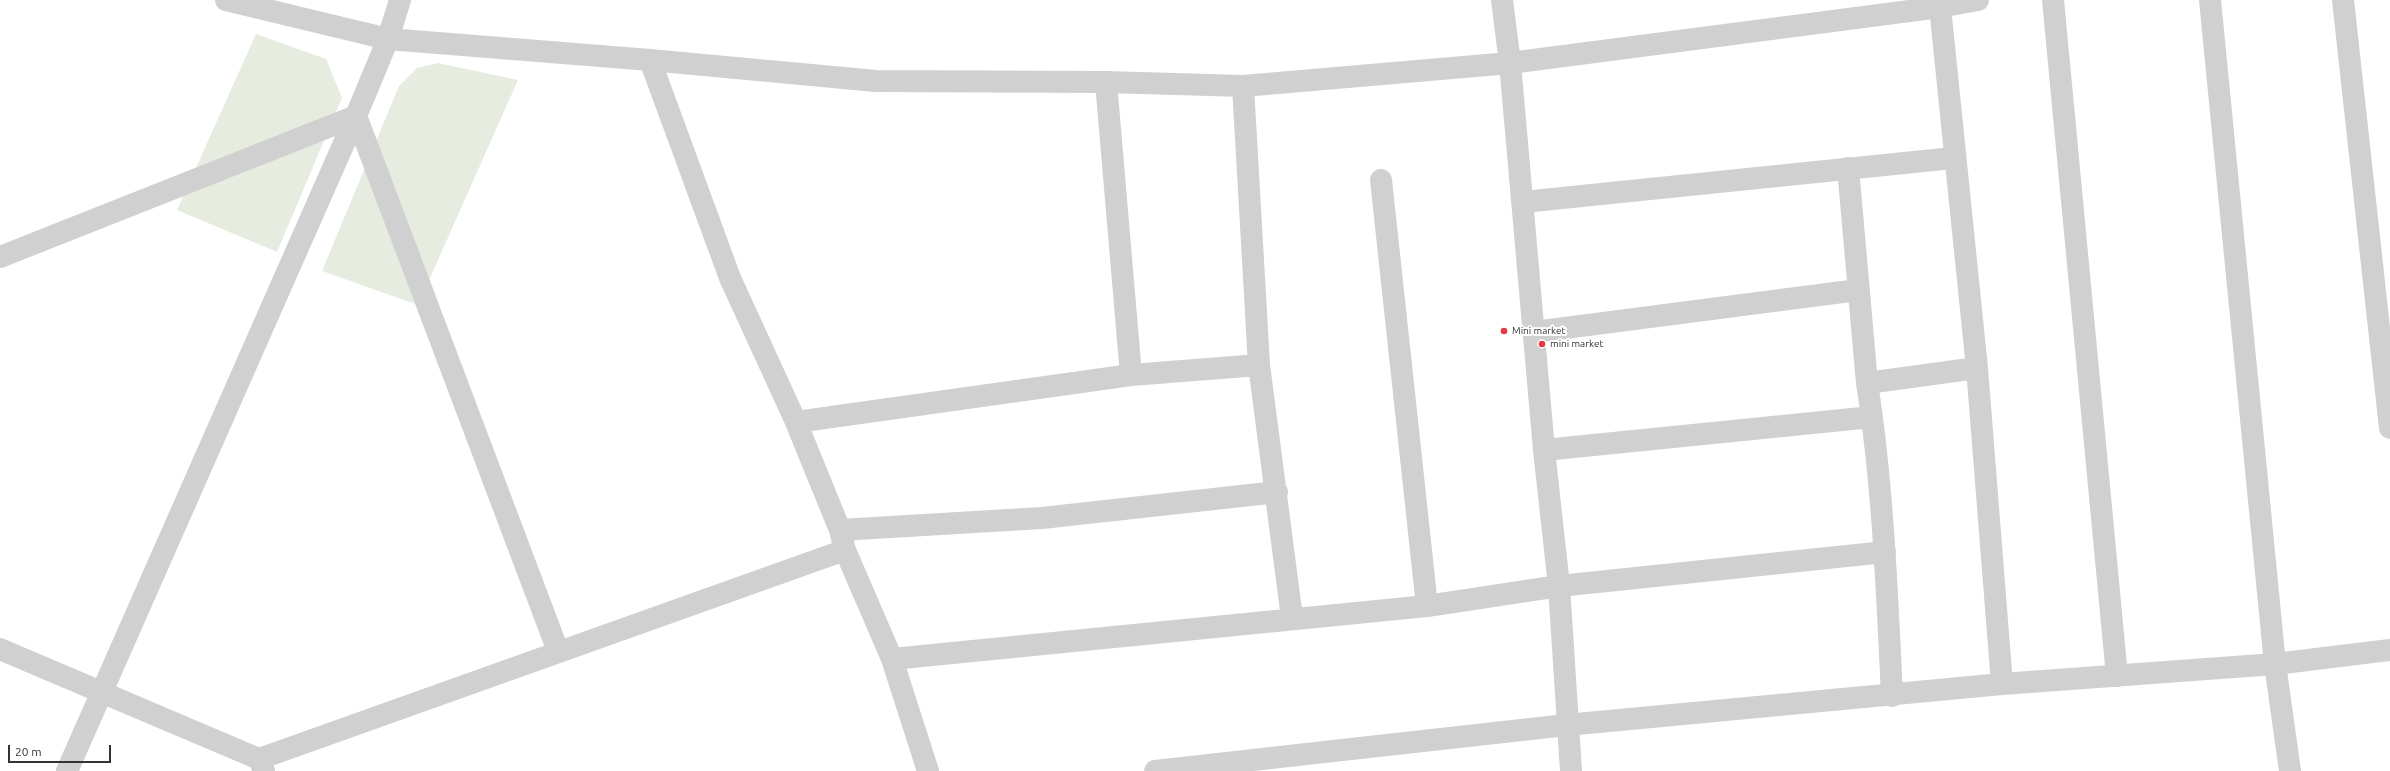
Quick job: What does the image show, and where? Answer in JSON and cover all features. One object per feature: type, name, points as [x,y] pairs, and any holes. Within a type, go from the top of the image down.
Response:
[{"type":"street","points":[[226,0],[388,39],[650,60],[876,81],[1106,82],[1243,86],[1510,63],[1838,9],[1940,7],[1978,0]]},
{"type":"street","points":[[67,771],[356,116],[388,39],[400,0]]},
{"type":"street","points":[[1502,0],[1510,63],[1544,450],[1559,586],[1566,725],[1571,771]]},
{"type":"street","points":[[2053,0],[2117,676]]},
{"type":"street","points":[[2210,0],[2275,664],[2290,771]]},
{"type":"street","points":[[2343,0],[2390,428]]},
{"type":"street","points":[[1940,7],[1953,158],[1976,368],[2002,684]]},
{"type":"street","points":[[650,60],[730,278],[796,422],[842,540],[892,659],[928,771]]},
{"type":"street","points":[[1106,82],[1131,375]]},
{"type":"street","points":[[1243,86],[1259,365],[1277,492],[1292,618]]},
{"type":"street","points":[[0,257],[356,116]]},
{"type":"street","points":[[356,116],[558,651]]},
{"type":"street","points":[[1523,202],[1953,158]]},
{"type":"street","points":[[1848,168],[1866,383],[1872,418],[1885,552],[1892,696]]},
{"type":"street","points":[[1381,180],[1427,606]]},
{"type":"street","points":[[1534,332],[1858,290]]},
{"type":"street","points":[[796,422],[1131,375],[1259,365]]},
{"type":"street","points":[[1866,383],[1976,368]]},
{"type":"street","points":[[1544,450],[1872,418]]},
{"type":"street","points":[[0,649],[262,765],[842,540],[1277,492]]},
{"type":"street","points":[[892,659],[1292,618],[1427,606],[1559,586],[1885,552]]},
{"type":"street","points":[[1154,771],[1566,725],[1892,696],[2002,684],[2275,664],[2390,650]]},
{"type":"shaded area","points":[[256,34],[326,59],[342,98],[277,252],[177,210]]},
{"type":"shaded area","points":[[438,63],[518,80],[418,305],[322,271],[399,86],[417,68]]},
{"type":"place","name":"Mini market","points":[[1504,331]]},
{"type":"place","name":"mini market","points":[[1542,344]]}]
